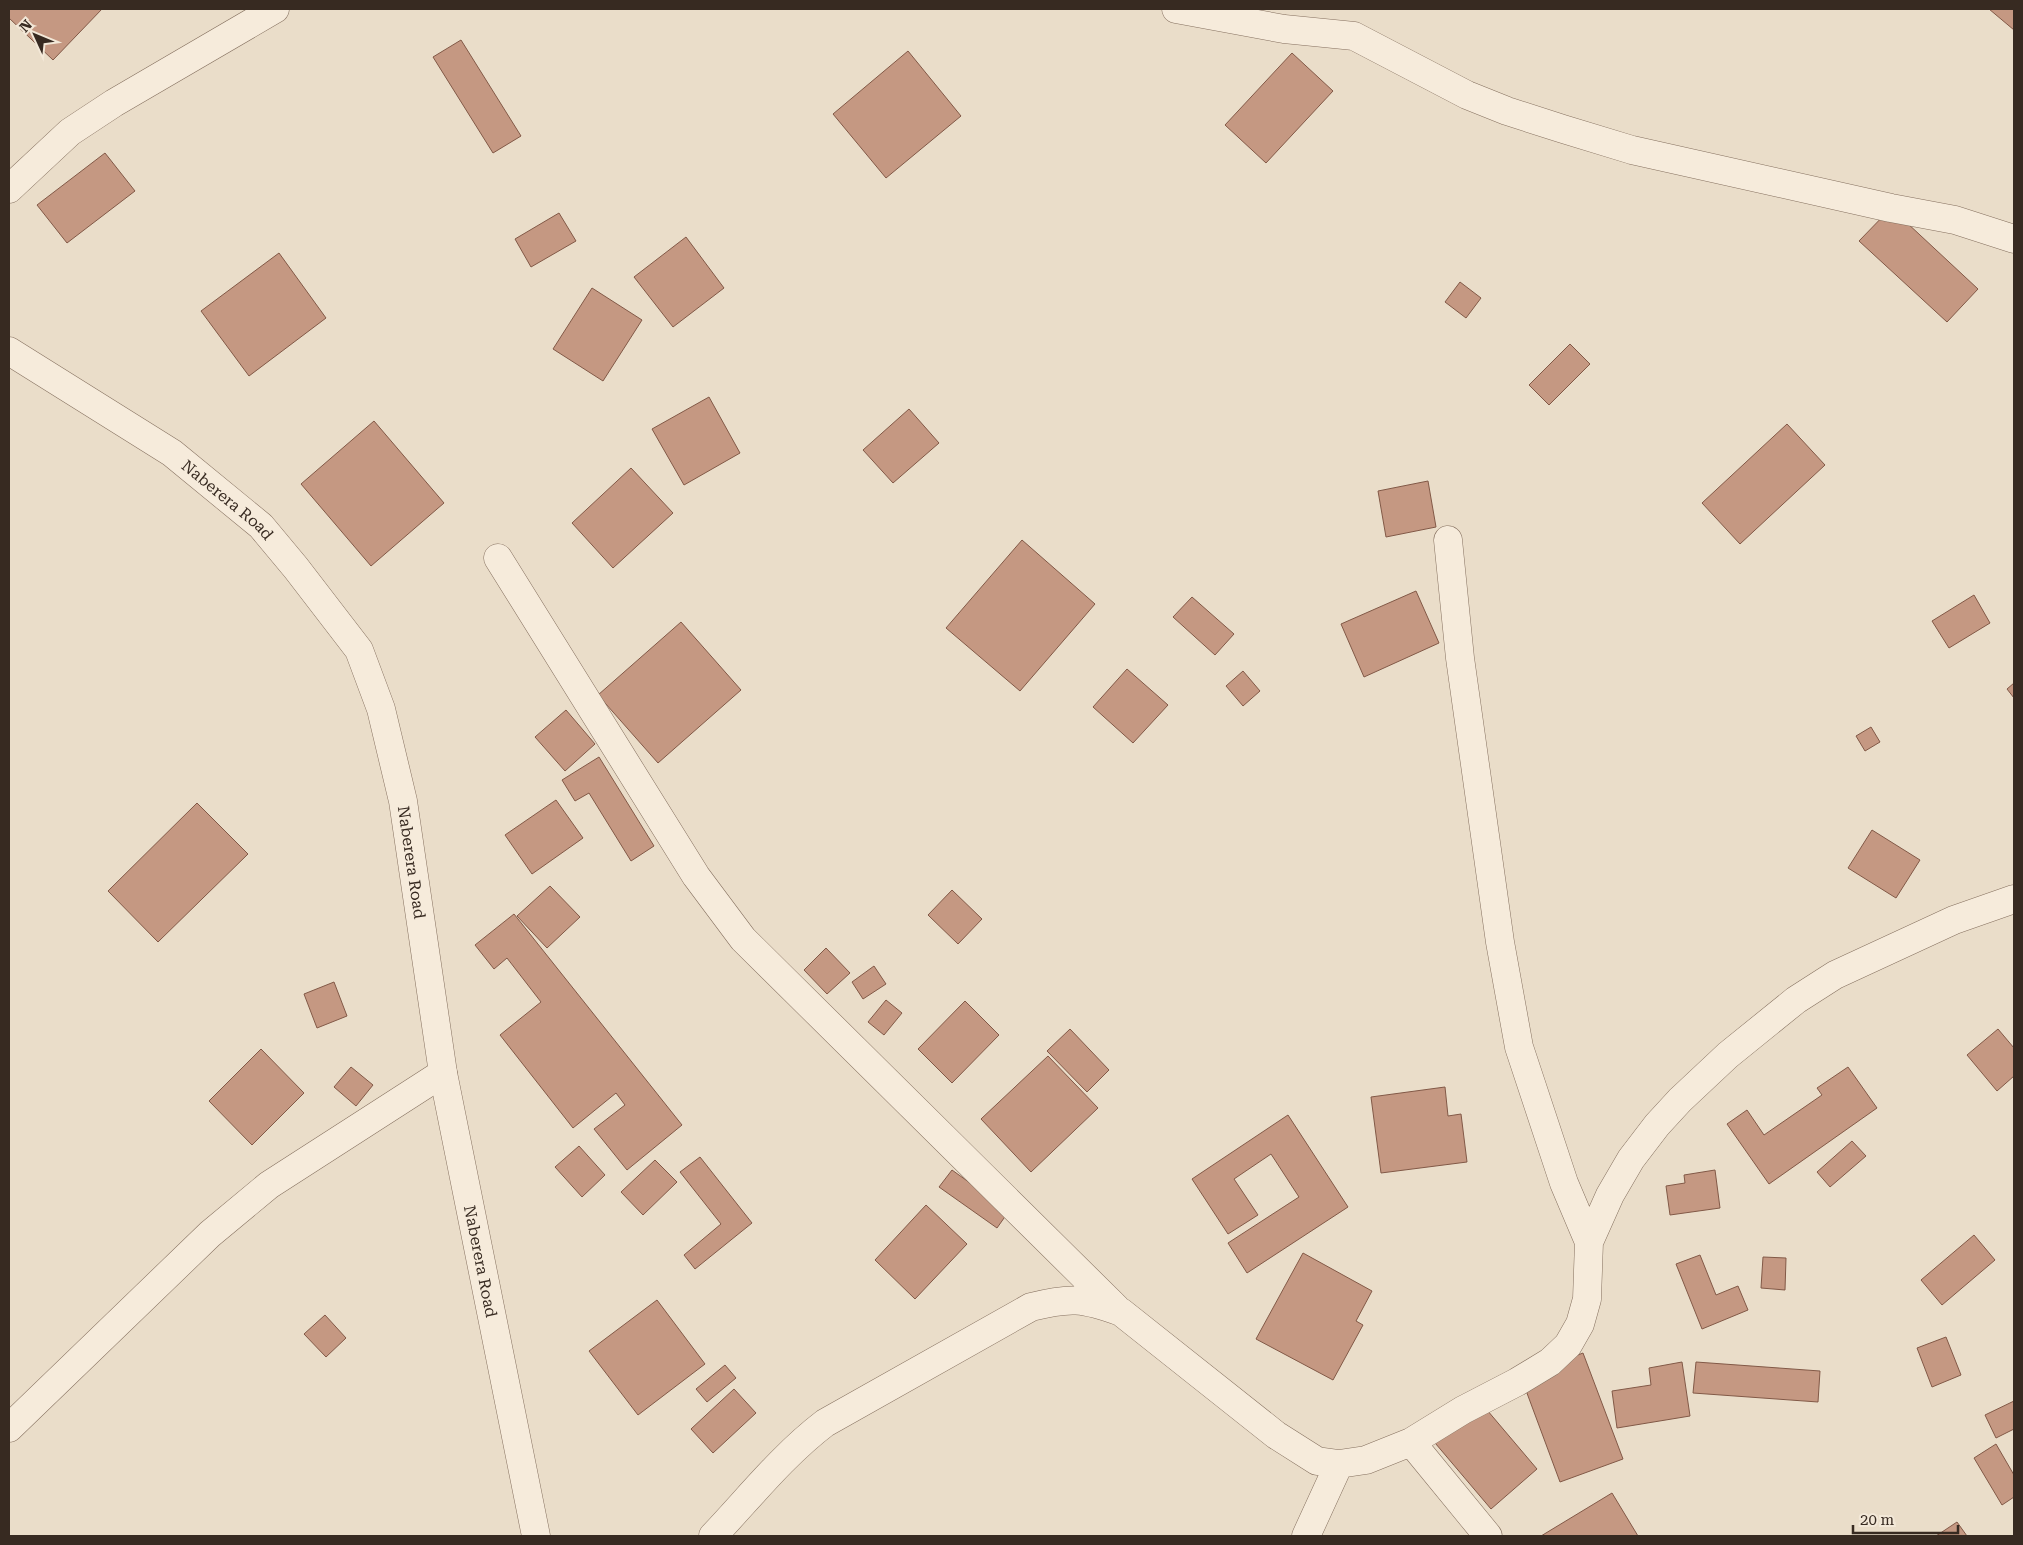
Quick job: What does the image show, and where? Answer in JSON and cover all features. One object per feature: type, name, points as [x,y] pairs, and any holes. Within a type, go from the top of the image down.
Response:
[{"type":"street","points":[[9,189],[70,132],[114,103],[275,9]]},
{"type":"street","points":[[1176,9],[1284,29],[1354,36],[1467,95],[1507,111],[1563,129],[1632,150],[1891,208],[1955,220],[2014,239]]},
{"type":"street","name":"Naberera Road","points":[[9,351],[172,453],[260,526],[296,568],[359,650],[381,708],[402,801],[443,1072],[536,1536]]},
{"type":"street","points":[[1448,540],[1461,668],[1500,942],[1519,1047],[1564,1183],[1589,1242]]},
{"type":"street","points":[[498,558],[696,876],[738,932],[1121,1312],[1276,1435],[1317,1461],[1339,1464],[1366,1460],[1410,1442],[1550,1362],[1568,1344],[1580,1324],[1588,1299],[1589,1242],[1610,1195],[1642,1142],[1680,1100],[1760,1028],[1796,1000],[1835,975],[1954,920],[2014,899]]},
{"type":"street","points":[[9,1428],[210,1234],[244,1204],[269,1185],[443,1072]]},
{"type":"street","points":[[713,1536],[809,1435],[825,1423],[1031,1308],[1057,1301],[1078,1300],[1096,1303],[1121,1312]]},
{"type":"street","points":[[1410,1442],[1488,1536]]},
{"type":"street","points":[[1306,1536],[1339,1464]]},
{"type":"building","points":[[9,9],[102,9],[53,60],[9,18]]},
{"type":"building","points":[[1989,9],[2014,9],[2014,30]]},
{"type":"building","points":[[461,40],[521,136],[493,153],[433,57]]},
{"type":"building","points":[[908,51],[961,116],[886,178],[833,114]]},
{"type":"building","points":[[1292,53],[1333,91],[1266,163],[1225,125]]},
{"type":"building","points":[[105,153],[135,191],[67,243],[37,205]]},
{"type":"building","points":[[1891,208],[1978,289],[1947,322],[1859,241]]},
{"type":"building","points":[[559,213],[576,241],[531,267],[515,239]]},
{"type":"building","points":[[686,237],[724,288],[673,327],[634,277]]},
{"type":"building","points":[[279,253],[326,318],[249,376],[201,311]]},
{"type":"building","points":[[1460,282],[1481,298],[1466,318],[1445,302]]},
{"type":"building","points":[[592,288],[642,320],[603,381],[553,349]]},
{"type":"building","points":[[1570,344],[1590,364],[1549,405],[1529,385]]},
{"type":"building","points":[[709,397],[740,453],[684,485],[652,429]]},
{"type":"building","points":[[909,409],[939,443],[893,483],[863,450]]},
{"type":"building","points":[[374,421],[444,503],[371,566],[301,484]]},
{"type":"building","points":[[1787,424],[1825,465],[1740,544],[1702,503]]},
{"type":"building","points":[[631,468],[673,513],[613,568],[572,523]]},
{"type":"building","points":[[1428,481],[1436,527],[1386,537],[1378,491]]},
{"type":"building","points":[[1022,540],[1095,604],[1020,691],[946,628]]},
{"type":"building","points":[[1416,591],[1439,643],[1364,677],[1341,624]]},
{"type":"building","points":[[1974,595],[1990,623],[1949,648],[1932,621]]},
{"type":"building","points":[[1192,597],[1234,634],[1215,655],[1173,617]]},
{"type":"building","points":[[681,622],[741,690],[658,763],[598,695]]},
{"type":"building","points":[[1127,669],[1168,705],[1133,743],[1093,707]]},
{"type":"building","points":[[1243,671],[1260,691],[1243,706],[1226,686]]},
{"type":"building","points":[[2014,683],[2014,698],[2007,689]]},
{"type":"building","points":[[566,710],[595,744],[565,771],[535,737]]},
{"type":"building","points":[[1871,727],[1880,742],[1865,751],[1856,736]]},
{"type":"building","points":[[599,757],[654,846],[631,861],[589,793],[575,801],[562,780]]},
{"type":"building","points":[[556,800],[583,838],[532,874],[505,835]]},
{"type":"building","points":[[197,803],[248,854],[158,942],[108,891]]},
{"type":"building","points":[[1872,830],[1920,860],[1896,898],[1848,868]]},
{"type":"building","points":[[550,886],[580,917],[547,948],[517,916]]},
{"type":"building","points":[[952,890],[982,919],[958,944],[928,915]]},
{"type":"building","points":[[514,914],[682,1125],[627,1170],[594,1129],[625,1105],[616,1093],[573,1128],[500,1035],[541,1002],[507,958],[494,969],[475,945]]},
{"type":"building","points":[[826,948],[850,973],[827,994],[804,970]]},
{"type":"building","points":[[874,966],[886,984],[863,999],[852,982]]},
{"type":"building","points":[[334,982],[347,1016],[317,1028],[304,994]]},
{"type":"building","points":[[886,1000],[902,1013],[884,1035],[868,1022]]},
{"type":"building","points":[[965,1001],[999,1035],[952,1083],[918,1049]]},
{"type":"building","points":[[1070,1029],[1109,1070],[1087,1092],[1047,1051]]},
{"type":"building","points":[[1998,1029],[2014,1048],[2014,1076],[1997,1091],[1967,1055]]},
{"type":"building","points":[[261,1049],[304,1093],[252,1145],[209,1101]]},
{"type":"building","points":[[1048,1056],[1098,1108],[1031,1172],[981,1119]]},
{"type":"building","points":[[351,1067],[373,1085],[356,1106],[334,1087]]},
{"type":"building","points":[[1848,1067],[1877,1108],[1769,1184],[1727,1124],[1747,1110],[1764,1135],[1822,1095],[1817,1088]]},
{"type":"building","points":[[1445,1087],[1448,1116],[1461,1114],[1467,1162],[1381,1173],[1371,1097]]},
{"type":"building","points":[[1288,1115],[1348,1207],[1247,1273],[1228,1243],[1299,1197],[1271,1154],[1234,1179],[1258,1215],[1228,1234],[1192,1179]]},
{"type":"building","points":[[1852,1141],[1866,1156],[1830,1187],[1817,1172]]},
{"type":"building","points":[[579,1146],[605,1175],[582,1197],[555,1167]]},
{"type":"building","points":[[700,1157],[752,1223],[695,1269],[684,1255],[721,1224],[680,1172]]},
{"type":"building","points":[[655,1160],[677,1182],[643,1215],[621,1192]]},
{"type":"building","points":[[952,1170],[1009,1211],[997,1228],[939,1187]]},
{"type":"building","points":[[1715,1170],[1720,1208],[1670,1215],[1666,1186],[1685,1183],[1684,1175]]},
{"type":"building","points":[[926,1205],[967,1244],[915,1299],[875,1260]]},
{"type":"building","points":[[1974,1235],[1995,1260],[1942,1305],[1921,1280]]},
{"type":"building","points":[[1303,1253],[1372,1291],[1356,1321],[1363,1325],[1333,1380],[1256,1339]]},
{"type":"building","points":[[1700,1255],[1716,1295],[1738,1286],[1748,1310],[1702,1329],[1676,1264]]},
{"type":"building","points":[[1763,1257],[1786,1258],[1785,1290],[1761,1288]]},
{"type":"building","points":[[657,1300],[705,1364],[638,1415],[589,1351]]},
{"type":"building","points":[[325,1315],[346,1338],[326,1357],[304,1334]]},
{"type":"building","points":[[1946,1337],[1961,1375],[1932,1387],[1917,1348]]},
{"type":"building","points":[[1583,1353],[1623,1459],[1560,1482],[1521,1377]]},
{"type":"building","points":[[1682,1362],[1690,1416],[1617,1428],[1612,1391],[1651,1385],[1649,1368]]},
{"type":"building","points":[[1696,1362],[1820,1371],[1818,1402],[1693,1393]]},
{"type":"building","points":[[725,1365],[736,1378],[707,1402],[696,1389]]},
{"type":"building","points":[[734,1389],[756,1413],[713,1453],[691,1429]]},
{"type":"building","points":[[1476,1397],[1537,1469],[1491,1509],[1430,1437]]},
{"type":"building","points":[[2014,1401],[2014,1429],[1996,1438],[1985,1415]]},
{"type":"building","points":[[1996,1444],[2014,1475],[2014,1497],[2002,1505],[1974,1458]]},
{"type":"building","points":[[1612,1493],[1638,1536],[1541,1536]]},
{"type":"building","points":[[1957,1522],[1967,1536],[1936,1536]]}]
